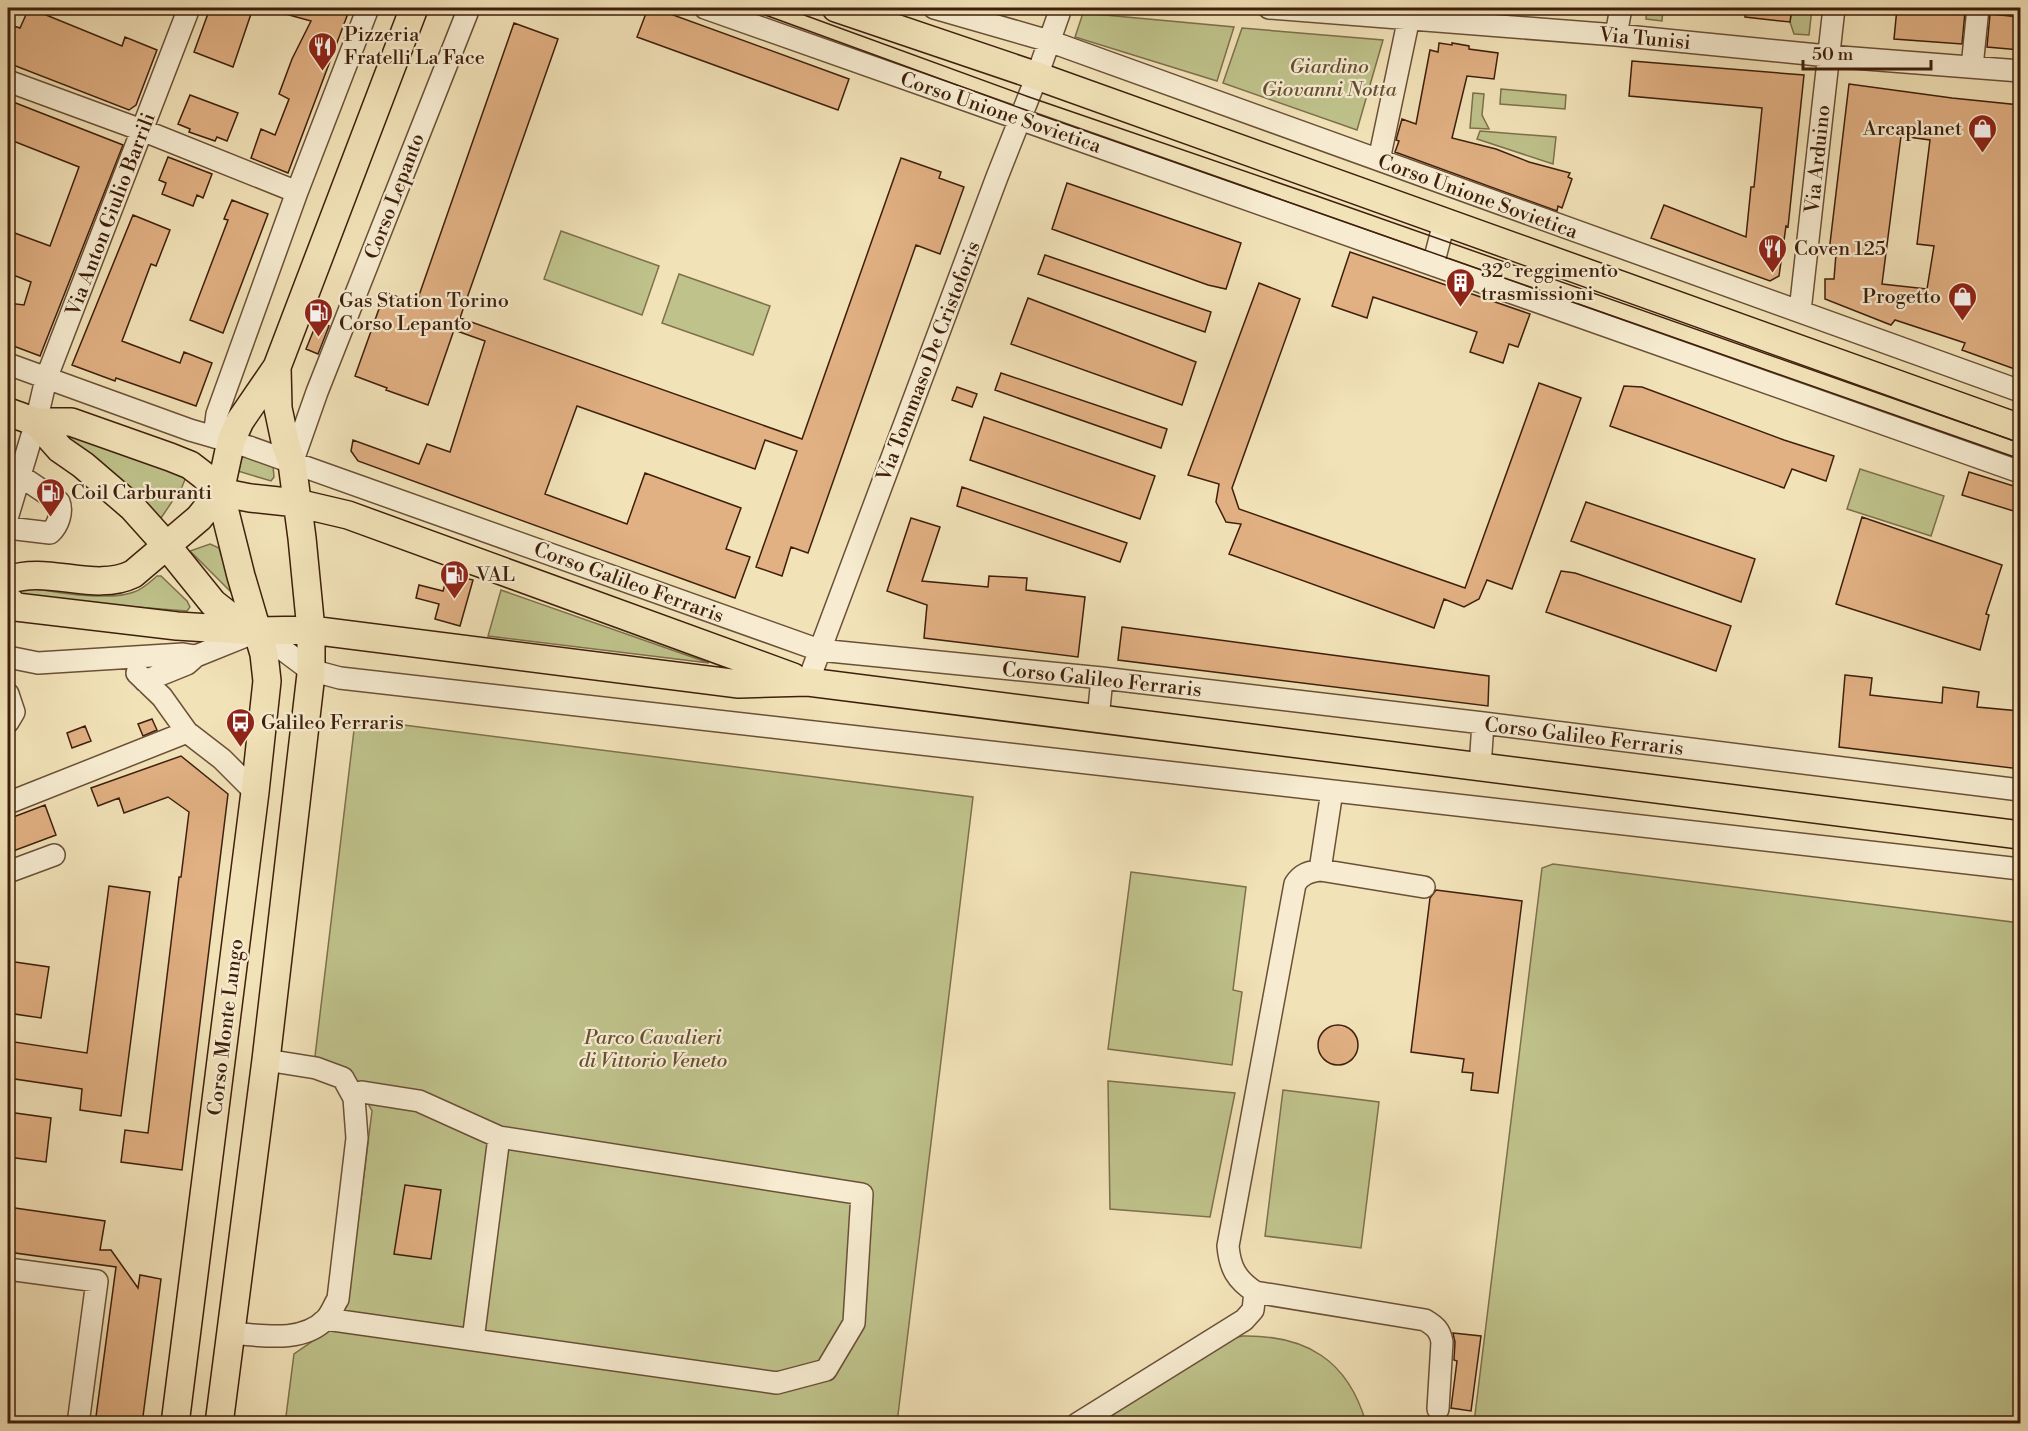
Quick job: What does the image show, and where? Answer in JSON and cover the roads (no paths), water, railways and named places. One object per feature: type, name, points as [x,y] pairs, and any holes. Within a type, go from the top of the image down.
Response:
[{"type":"main road","points":[[12,573],[118,580],[133,574],[167,546],[199,518],[220,492],[223,439],[240,421],[277,367],[414,8]]},
{"type":"main road","name":"Corso Unione Sovietica","points":[[836,8],[1037,76],[2020,428]]},
{"type":"main road","points":[[219,1424],[266,1060],[310,670],[311,630],[292,462],[285,446],[278,408],[277,367]]},
{"type":"main road","points":[[8,412],[36,422],[71,422],[170,457],[190,465],[220,492]]},
{"type":"main road","points":[[36,422],[60,449],[83,465],[132,507],[213,603],[236,621],[258,631]]},
{"type":"main road","name":"Corso Galileo Ferraris","points":[[220,492],[297,503],[348,516],[808,682]]},
{"type":"main road","name":"Corso Monte Lungo","points":[[175,1424],[267,681],[264,654],[220,492]]},
{"type":"main road","name":"Corso Galileo Ferraris","points":[[10,605],[177,626],[258,631],[311,630],[739,684],[808,682],[2020,835]]},
{"type":"street","name":"Via Anton Giulio Barrili","points":[[8,515],[16,466],[36,422],[46,379],[189,8]]},
{"type":"street","points":[[223,439],[217,414],[297,192],[368,8]]},
{"type":"street","name":"Corso Lepanto","points":[[292,462],[469,8]]},
{"type":"street","name":"Corso Unione Sovietica","points":[[705,8],[2020,472]]},
{"type":"street","name":"Corso Unione Sovietica","points":[[934,8],[1049,41],[2020,391]]},
{"type":"street","name":"Via Tommaso De Cristoforis","points":[[808,682],[1061,8]]},
{"type":"street","name":"Via Tunisi","points":[[1269,8],[1410,14],[1828,56],[2020,72]]},
{"type":"street","points":[[1616,35],[1621,8]]},
{"type":"street","name":"Via Arduino","points":[[1800,311],[1834,8]]},
{"type":"street","points":[[1972,67],[1978,8]]},
{"type":"street","points":[[1379,160],[1410,14]]},
{"type":"street","points":[[8,81],[143,130],[297,192]]},
{"type":"street","name":"Corso Unione Sovietica","points":[[1433,265],[1444,223]]},
{"type":"street","name":"Corso Galileo Ferraris","points":[[8,364],[190,430],[292,462],[819,650],[1102,678],[2020,790]]},
{"type":"street","points":[[8,528],[50,534],[55,529],[61,508],[59,502],[16,466]]},
{"type":"street","points":[[145,681],[187,664],[196,656],[258,631],[310,670],[340,678],[2020,869]]},
{"type":"street","points":[[8,657],[38,663],[183,654],[196,656]]},
{"type":"street","points":[[123,659],[162,697],[187,732],[222,759],[255,792]]},
{"type":"street","points":[[1098,719],[1102,678]]},
{"type":"street","points":[[8,694],[14,712],[8,722]]},
{"type":"street","points":[[1480,767],[1483,723]]},
{"type":"street","points":[[8,802],[187,732]]},
{"type":"street","points":[[1320,870],[1332,791]]},
{"type":"street","points":[[8,872],[54,855]]},
{"type":"street","points":[[1424,887],[1320,870],[1308,872],[1295,884],[1228,1246],[1230,1262],[1236,1275],[1255,1292],[1425,1320],[1434,1326],[1442,1342],[1438,1409]]},
{"type":"street","points":[[230,1333],[295,1335],[307,1331],[326,1319],[338,1299],[340,1288],[357,1138],[354,1098],[343,1078],[332,1073],[266,1060]]},
{"type":"street","points":[[326,1319],[339,1323],[777,1383],[826,1370],[854,1323],[862,1194],[499,1137],[419,1101],[362,1092],[352,1094]]},
{"type":"street","points":[[473,1340],[499,1137]]},
{"type":"street","points":[[8,1269],[97,1281],[78,1424]]},
{"type":"street","points":[[1077,1424],[1244,1320],[1253,1310],[1255,1292]]},
{"type":"tram line","points":[[746,8],[1023,109],[2020,459]]},
{"type":"tram line","points":[[785,8],[1029,97],[2020,443]]},
{"type":"place","name":"Pizzeria Fratelli La Face","points":[[323,72]]},
{"type":"place","name":"Arcaplanet","points":[[1983,154]]},
{"type":"place","name":"Coven 125","points":[[1773,274]]},
{"type":"place","name":"32° reggimento trasmissioni","points":[[1460,308]]},
{"type":"place","name":"Progetto","points":[[1962,322]]},
{"type":"place","name":"Gas Station Torino Corso Lepanto","points":[[318,338]]},
{"type":"place","name":"Coil Carburanti","points":[[50,518]]},
{"type":"place","name":"VAL","points":[[455,600]]},
{"type":"place","name":"Galileo Ferraris","points":[[240,748]]},
{"type":"park label","name":"Giardino Giovanni Notta","points":[[1329,78]]},
{"type":"park label","name":"Parco Cavalieri di Vittorio Veneto","points":[[653,1048]]}]
